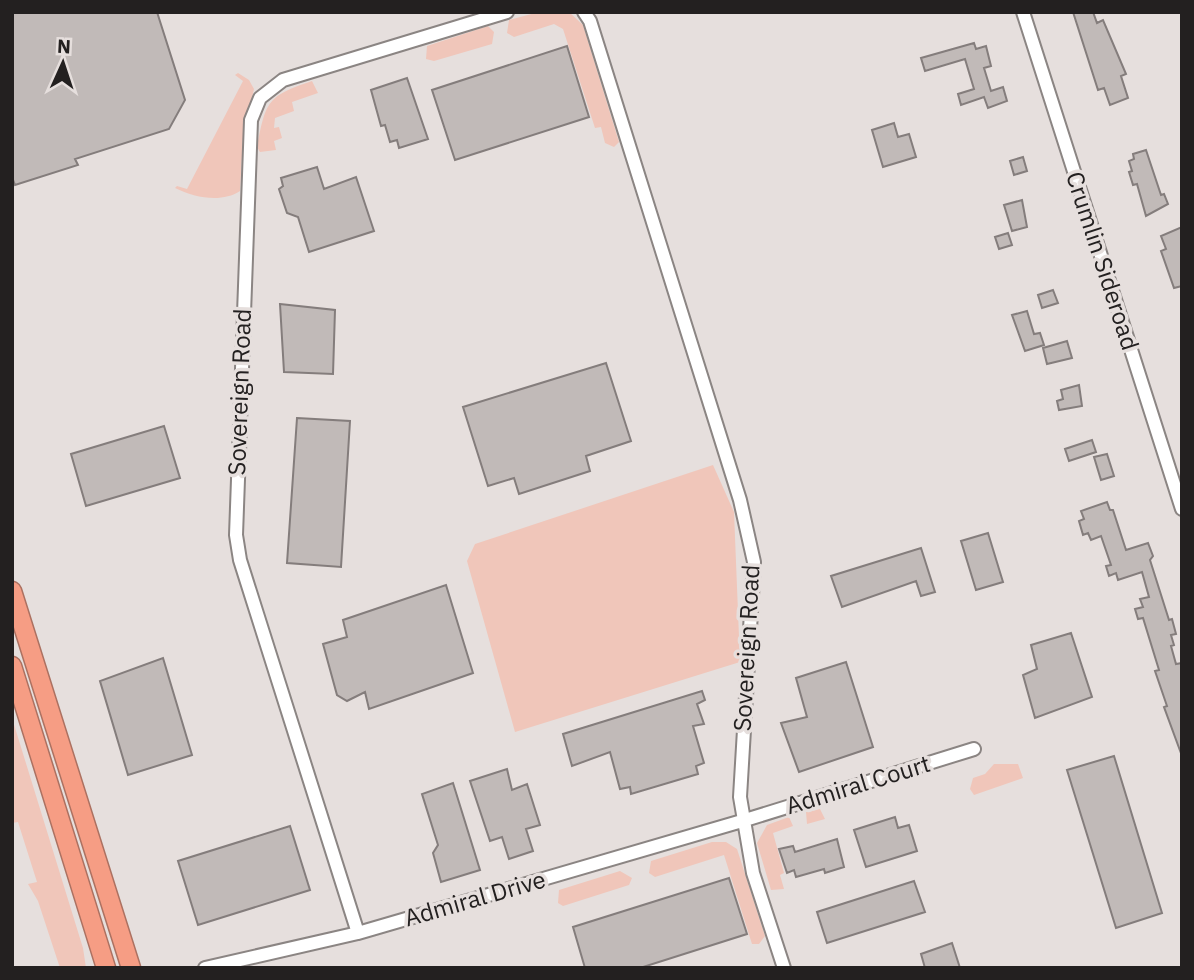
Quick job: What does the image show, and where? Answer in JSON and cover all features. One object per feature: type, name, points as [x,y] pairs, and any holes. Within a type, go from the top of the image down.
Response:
[{"type":"highway","points":[[12,591],[131,968]]},
{"type":"highway","points":[[12,666],[106,968]]},
{"type":"street","name":"Sovereign Road","points":[[358,933],[240,560],[236,535],[251,120],[260,98],[282,80],[507,12]]},
{"type":"street","name":"Sovereign Road","points":[[584,12],[591,25],[740,500],[754,562],[740,797],[753,873],[784,968]]},
{"type":"street","name":"Crumlin Sideroad","points":[[1023,12],[1182,509]]},
{"type":"street","name":"Admiral Court","points":[[743,821],[974,749]]},
{"type":"street","name":"Admiral Drive","points":[[205,968],[358,933],[743,821]]},
{"type":"shaded area","points":[[539,12],[569,12],[583,25],[619,142],[614,147],[605,143],[601,127],[595,128],[563,29],[554,24],[514,37],[507,33],[509,20]]},
{"type":"shaded area","points":[[488,26],[494,32],[492,44],[434,61],[426,59],[427,46]]},
{"type":"shaded area","points":[[238,73],[249,80],[254,89],[243,138],[240,191],[225,197],[208,198],[175,188],[177,186],[187,189],[243,81],[235,75]]},
{"type":"shaded area","points":[[312,81],[318,93],[292,102],[294,111],[275,118],[274,128],[279,127],[282,138],[274,141],[276,150],[260,152],[257,147],[260,132],[271,102],[286,91]]},
{"type":"shaded area","points":[[713,465],[734,512],[740,662],[515,732],[467,561],[475,544]]},
{"type":"shaded area","points":[[12,718],[83,948],[86,968],[60,968],[38,901],[28,884],[37,882],[18,822],[12,823]]},
{"type":"shaded area","points":[[994,764],[1018,764],[1023,778],[974,795],[970,789],[973,778],[985,774]]},
{"type":"shaded area","points":[[820,809],[825,819],[807,824],[806,812]]},
{"type":"shaded area","points":[[789,817],[793,826],[773,833],[784,873],[780,875],[784,889],[771,890],[757,843],[767,825]]},
{"type":"shaded area","points":[[712,842],[726,842],[737,849],[765,936],[759,944],[752,944],[724,855],[655,877],[649,873],[651,861]]},
{"type":"shaded area","points":[[620,871],[632,878],[629,885],[563,906],[558,903],[559,890]]},
{"type":"building","points":[[12,12],[157,12],[185,100],[169,129],[75,159],[78,165],[15,185],[12,177]]},
{"type":"building","points":[[1073,12],[1093,12],[1097,23],[1103,20],[1126,74],[1121,76],[1128,98],[1110,105],[1104,88],[1098,90]]},
{"type":"building","points":[[974,43],[976,49],[986,46],[991,66],[984,68],[991,91],[1003,87],[1007,101],[988,108],[984,97],[961,105],[958,94],[974,89],[965,59],[925,71],[921,58]]},
{"type":"building","points":[[567,46],[589,117],[455,160],[432,90]]},
{"type":"building","points":[[407,78],[428,139],[399,148],[397,140],[390,142],[385,125],[381,126],[371,90]]},
{"type":"building","points":[[894,123],[898,137],[909,134],[916,157],[883,167],[872,130]]},
{"type":"building","points":[[1146,150],[1161,195],[1164,194],[1168,204],[1146,216],[1137,184],[1133,185],[1129,161],[1134,159],[1133,154]]},
{"type":"building","points":[[1023,157],[1027,171],[1014,175],[1010,161]]},
{"type":"building","points":[[317,167],[324,189],[356,177],[374,231],[309,252],[298,217],[287,213],[279,189],[283,186],[281,178]]},
{"type":"building","points":[[1022,200],[1027,227],[1012,231],[1004,205]]},
{"type":"building","points":[[1182,227],[1182,286],[1174,288],[1161,251],[1166,249],[1161,236]]},
{"type":"building","points":[[1008,233],[1012,245],[999,249],[995,237]]},
{"type":"building","points":[[1053,290],[1058,303],[1042,308],[1038,295]]},
{"type":"building","points":[[280,304],[335,310],[333,374],[284,372]]},
{"type":"building","points":[[1027,311],[1034,334],[1040,333],[1044,345],[1025,351],[1012,315]]},
{"type":"building","points":[[1067,341],[1072,358],[1047,364],[1043,348]]},
{"type":"building","points":[[606,363],[631,441],[586,456],[590,471],[519,494],[514,478],[488,486],[463,407]]},
{"type":"building","points":[[1079,385],[1082,406],[1059,410],[1057,401],[1063,399],[1061,390]]},
{"type":"building","points":[[297,418],[350,421],[341,567],[287,563]]},
{"type":"building","points":[[164,426],[180,478],[86,506],[71,454]]},
{"type":"building","points":[[1092,440],[1096,452],[1069,461],[1065,449]]},
{"type":"building","points":[[1107,454],[1114,476],[1101,480],[1094,457]]},
{"type":"building","points":[[1107,502],[1110,510],[1113,510],[1126,550],[1148,543],[1153,556],[1150,560],[1169,620],[1172,619],[1176,634],[1171,635],[1174,645],[1171,646],[1176,664],[1182,663],[1182,756],[1164,707],[1167,706],[1155,671],[1159,670],[1143,618],[1138,619],[1135,609],[1143,607],[1140,599],[1149,597],[1142,572],[1118,580],[1116,573],[1109,576],[1106,566],[1111,565],[1101,536],[1091,540],[1088,533],[1083,535],[1079,521],[1084,519],[1081,511]]},
{"type":"building","points":[[988,533],[1003,582],[976,590],[961,541]]},
{"type":"building","points":[[921,548],[935,592],[921,596],[916,581],[842,607],[831,576]]},
{"type":"building","points":[[446,585],[473,673],[369,709],[365,692],[347,701],[337,695],[323,644],[347,637],[343,620]]},
{"type":"building","points":[[1071,633],[1092,697],[1035,718],[1023,675],[1037,669],[1031,645]]},
{"type":"building","points":[[163,658],[192,755],[128,775],[100,681]]},
{"type":"building","points":[[846,662],[873,747],[799,772],[781,723],[807,717],[796,678]]},
{"type":"building","points":[[702,691],[705,700],[697,704],[704,724],[693,726],[704,763],[696,766],[698,774],[631,794],[630,787],[620,789],[610,752],[572,766],[563,734]]},
{"type":"building","points":[[1114,756],[1162,913],[1116,928],[1067,770]]},
{"type":"building","points":[[507,769],[512,790],[527,784],[540,825],[526,829],[533,851],[509,859],[502,837],[490,841],[470,781]]},
{"type":"building","points":[[453,783],[480,870],[441,882],[433,853],[438,845],[422,794]]},
{"type":"building","points":[[895,817],[898,828],[909,825],[917,851],[866,867],[854,830]]},
{"type":"building","points":[[290,826],[310,890],[198,925],[178,861]]},
{"type":"building","points":[[837,839],[844,867],[825,873],[824,869],[796,877],[794,870],[787,873],[779,849],[793,846],[795,852]]},
{"type":"building","points":[[729,878],[747,934],[640,968],[585,968],[573,927]]},
{"type":"building","points":[[914,881],[925,912],[827,943],[817,912]]},
{"type":"building","points":[[952,943],[960,968],[925,968],[921,954]]}]
